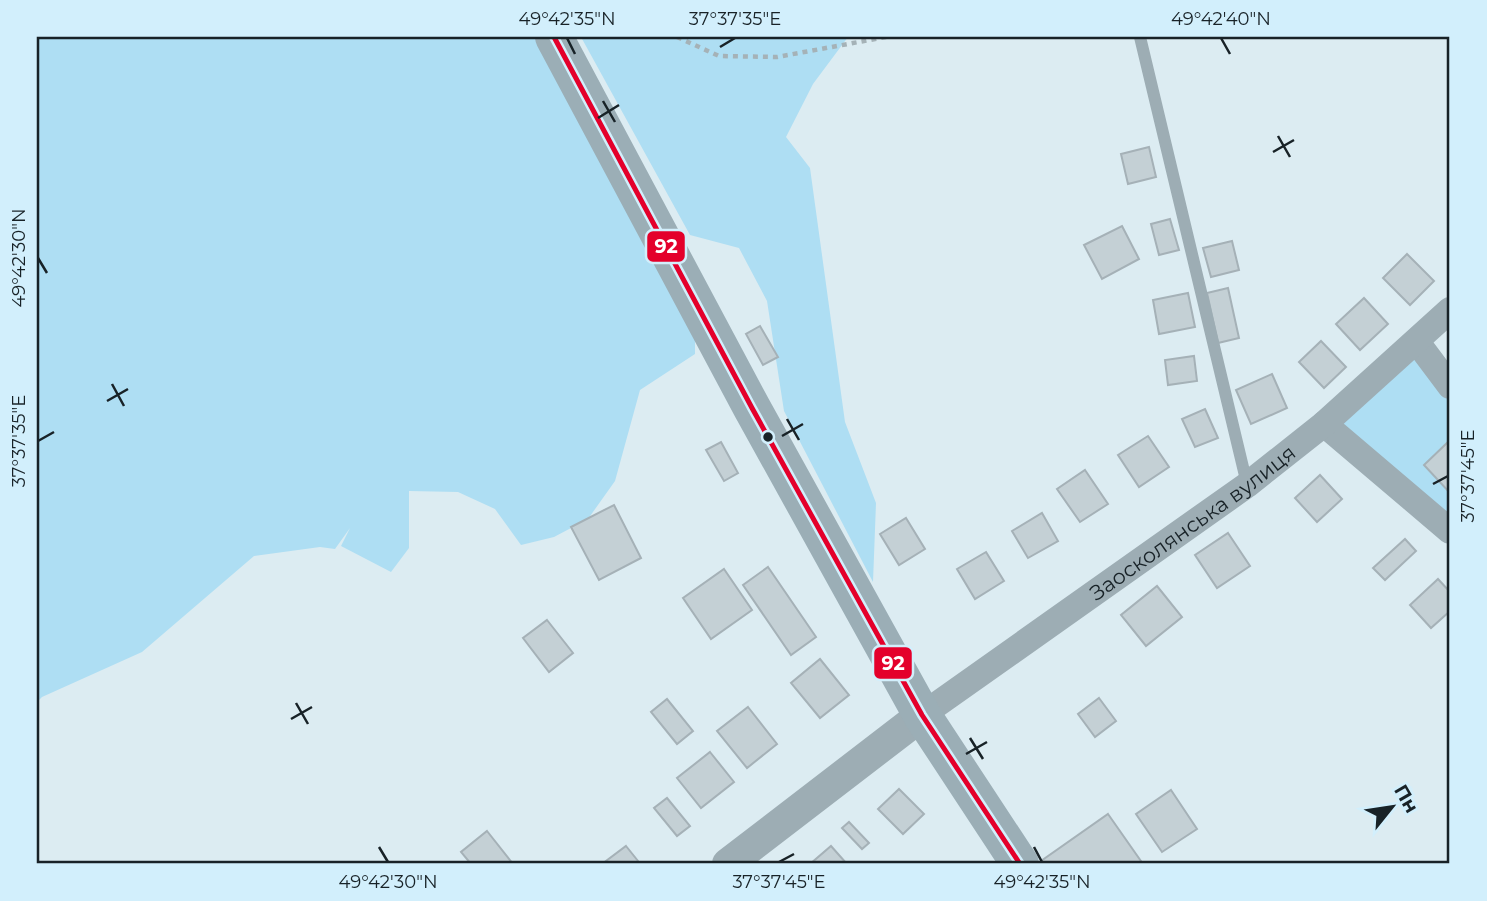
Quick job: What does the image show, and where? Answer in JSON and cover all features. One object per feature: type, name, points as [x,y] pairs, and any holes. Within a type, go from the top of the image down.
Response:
[{"type":"main road","points":[[554,37],[751,408],[922,715],[1020,864]]},
{"type":"street","name":"Заосколянська вулиця","points":[[922,715],[1247,485],[1324,424],[1450,310]]},
{"type":"street","points":[[1417,342],[1450,386]]},
{"type":"street","points":[[1324,424],[1450,531]]},
{"type":"street","points":[[736,861],[922,715]]},
{"type":"lane","points":[[1140,37],[1247,485]]},
{"type":"path","points":[[677,37],[719,56],[754,57],[777,57],[886,37]]},
{"type":"shaded area","points":[[37,37],[542,37],[695,314],[695,354],[640,390],[615,481],[588,519],[554,537],[521,545],[495,509],[458,492],[409,491],[409,548],[391,572],[341,546],[350,528],[335,549],[320,547],[254,556],[142,652],[42,697],[37,702]]},
{"type":"shaded area","points":[[581,37],[848,37],[813,84],[786,137],[810,168],[845,422],[876,503],[873,582],[784,411],[767,301],[739,248],[690,235]]},
{"type":"shaded area","points":[[1417,342],[1450,386],[1450,531],[1324,424]]},
{"type":"building","points":[[1149,147],[1156,177],[1128,184],[1121,154]]},
{"type":"building","points":[[1170,219],[1179,250],[1159,255],[1151,224]]},
{"type":"building","points":[[1122,226],[1139,259],[1102,279],[1084,245]]},
{"type":"building","points":[[1232,241],[1239,270],[1211,277],[1203,248]]},
{"type":"building","points":[[1407,254],[1434,281],[1410,305],[1383,278]]},
{"type":"building","points":[[1228,288],[1239,338],[1218,343],[1207,293]]},
{"type":"building","points":[[1188,293],[1195,327],[1159,334],[1153,300]]},
{"type":"building","points":[[1364,298],[1388,324],[1360,350],[1336,324]]},
{"type":"building","points":[[760,326],[778,357],[763,365],[746,334]]},
{"type":"building","points":[[1321,341],[1346,367],[1324,388],[1299,362]]},
{"type":"building","points":[[1194,356],[1197,381],[1168,385],[1165,360]]},
{"type":"building","points":[[1272,374],[1287,408],[1251,424],[1236,390]]},
{"type":"building","points":[[1205,409],[1218,438],[1195,447],[1182,419]]},
{"type":"building","points":[[1148,436],[1169,467],[1139,487],[1118,455]]},
{"type":"building","points":[[721,442],[738,473],[724,481],[706,450]]},
{"type":"building","points":[[1448,442],[1450,444],[1450,493],[1424,465]]},
{"type":"building","points":[[1085,470],[1108,504],[1080,522],[1057,489]]},
{"type":"building","points":[[1320,475],[1342,499],[1317,522],[1295,498]]},
{"type":"building","points":[[614,505],[641,558],[599,580],[571,527]]},
{"type":"building","points":[[1042,513],[1058,541],[1028,558],[1012,531]]},
{"type":"building","points":[[906,518],[925,549],[899,565],[880,534]]},
{"type":"building","points":[[1228,533],[1250,566],[1217,588],[1195,555]]},
{"type":"building","points":[[1405,539],[1416,551],[1385,580],[1373,568]]},
{"type":"building","points":[[986,552],[1004,581],[975,599],[957,569]]},
{"type":"building","points":[[768,567],[816,637],[791,655],[743,585]]},
{"type":"building","points":[[724,569],[752,610],[711,639],[683,598]]},
{"type":"building","points":[[1438,579],[1450,592],[1450,611],[1431,628],[1410,605]]},
{"type":"building","points":[[1157,586],[1182,617],[1146,646],[1121,615]]},
{"type":"building","points":[[547,620],[573,653],[549,672],[523,638]]},
{"type":"building","points":[[820,659],[849,695],[820,718],[791,683]]},
{"type":"building","points":[[1099,698],[1116,721],[1095,737],[1078,714]]},
{"type":"building","points":[[667,699],[693,731],[677,744],[651,712]]},
{"type":"building","points":[[748,707],[777,744],[747,768],[717,731]]},
{"type":"building","points":[[710,752],[734,782],[701,808],[677,778]]},
{"type":"building","points":[[899,789],[924,814],[903,834],[878,809]]},
{"type":"building","points":[[1171,790],[1197,829],[1162,852],[1136,814]]},
{"type":"building","points":[[667,798],[690,826],[677,836],[654,808]]},
{"type":"building","points":[[1108,814],[1143,864],[1043,864],[1041,861]]},
{"type":"building","points":[[849,822],[869,843],[862,849],[842,828]]},
{"type":"building","points":[[487,831],[513,864],[471,864],[461,852]]},
{"type":"building","points":[[626,846],[638,861],[634,864],[602,864]]},
{"type":"building","points":[[831,846],[847,864],[810,864]]},
{"type":"transit line","name":"92","points":[[554,37],[752,408],[922,715],[1020,864]]}]
